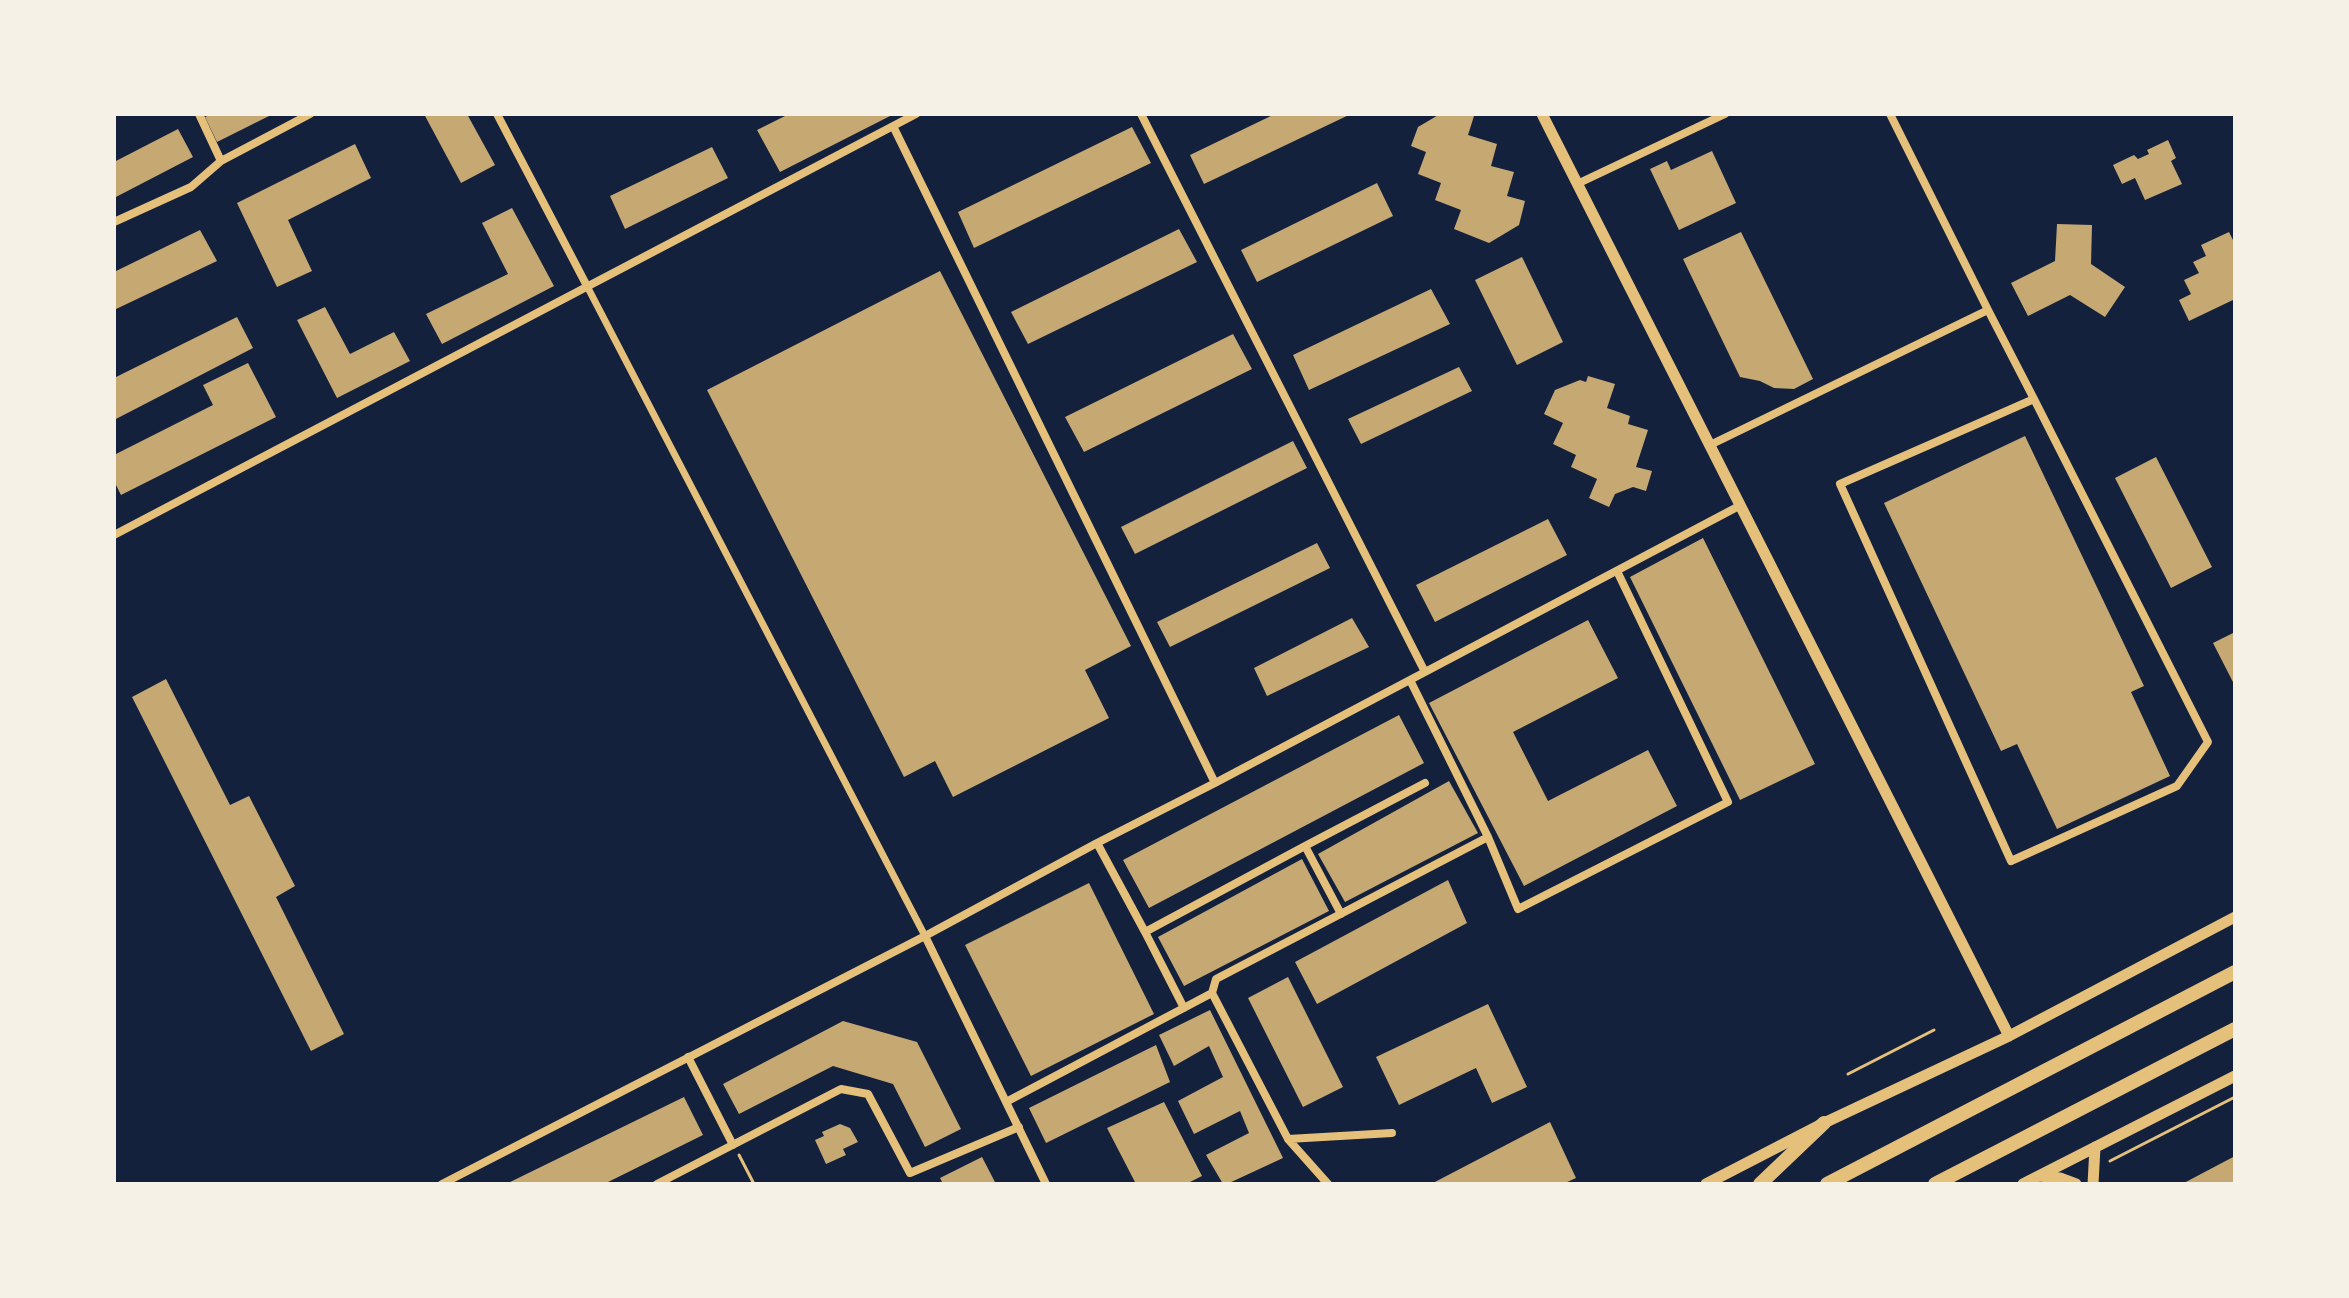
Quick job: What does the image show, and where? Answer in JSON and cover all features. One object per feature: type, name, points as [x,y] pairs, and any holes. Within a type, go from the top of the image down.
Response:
[{"type":"highway","points":[[1827,1184],[2235,972]]},
{"type":"highway","points":[[1935,1184],[2235,1029]]},
{"type":"highway","points":[[1760,1184],[1824,1123]]},
{"type":"street","points":[[199,114],[221,161]]},
{"type":"street","points":[[114,222],[191,187],[221,161],[310,114]]},
{"type":"street","points":[[497,114],[925,936],[1046,1184]]},
{"type":"street","points":[[114,535],[916,114]]},
{"type":"street","points":[[1141,114],[1425,672]]},
{"type":"street","points":[[1542,114],[2009,1036]]},
{"type":"street","points":[[1577,184],[1725,114]]},
{"type":"street","points":[[1890,114],[2208,742],[2177,786],[2011,861],[1840,484],[2034,399]]},
{"type":"street","points":[[893,126],[1215,783]]},
{"type":"street","points":[[1710,445],[1988,310]]},
{"type":"street","points":[[442,1184],[925,936],[1741,505]]},
{"type":"street","points":[[1410,680],[1488,837],[1518,909],[1728,802],[1617,571]]},
{"type":"street","points":[[1145,932],[1425,783]]},
{"type":"street","points":[[1328,1184],[1288,1139],[1212,993],[1216,979],[1488,837]]},
{"type":"street","points":[[1097,843],[1184,1008]]},
{"type":"street","points":[[1305,846],[1341,914]]},
{"type":"street","points":[[1706,1184],[1824,1123],[2009,1036],[2235,917]]},
{"type":"street","points":[[1006,1102],[1212,993]]},
{"type":"street","points":[[688,1057],[733,1145]]},
{"type":"street","points":[[2023,1184],[2235,1076]]},
{"type":"street","points":[[657,1184],[841,1089],[868,1094],[916,1184]]},
{"type":"street","points":[[910,1173],[1019,1127]]},
{"type":"street","points":[[1288,1139],[1392,1133]]},
{"type":"street","points":[[2093,1184],[2095,1147]]},
{"type":"street","points":[[2039,1176],[2060,1178],[2076,1184]]},
{"type":"path","points":[[1848,1074],[1934,1030]]},
{"type":"path","points":[[2104,1164],[2235,1097]]},
{"type":"path","points":[[733,1145],[754,1184]]},
{"type":"building","points":[[212,114],[273,114],[217,142],[205,117]]},
{"type":"building","points":[[424,114],[467,114],[495,165],[461,183]]},
{"type":"building","points":[[789,114],[894,114],[780,172],[757,130]]},
{"type":"building","points":[[1275,114],[1351,114],[1204,184],[1190,155]]},
{"type":"building","points":[[1440,114],[1474,116],[1468,135],[1497,144],[1491,166],[1514,172],[1507,196],[1525,201],[1519,225],[1489,243],[1454,229],[1461,210],[1435,200],[1441,183],[1418,174],[1426,152],[1411,146],[1418,127]]},
{"type":"building","points":[[1132,127],[1151,163],[974,248],[958,212]]},
{"type":"building","points":[[178,129],[193,157],[114,198],[114,162]]},
{"type":"building","points":[[2168,140],[2176,158],[2171,161],[2182,184],[2145,200],[2135,178],[2122,184],[2113,165],[2134,155],[2138,159],[2149,154],[2147,150]]},
{"type":"building","points":[[355,144],[371,178],[288,220],[312,271],[277,287],[237,203]]},
{"type":"building","points":[[712,147],[728,178],[625,229],[610,196]]},
{"type":"building","points":[[1712,151],[1736,203],[1679,230],[1650,169],[1667,161],[1671,170]]},
{"type":"building","points":[[1377,183],[1393,216],[1257,282],[1241,250]]},
{"type":"building","points":[[512,208],[554,286],[442,344],[426,314],[508,274],[482,223]]},
{"type":"building","points":[[2057,224],[2092,225],[2091,264],[2125,287],[2105,317],[2070,295],[2028,316],[2011,283],[2055,261]]},
{"type":"building","points":[[1179,229],[1197,262],[1028,344],[1011,312]]},
{"type":"building","points":[[200,230],[217,261],[114,310],[114,272]]},
{"type":"building","points":[[1741,232],[1813,379],[1794,389],[1774,388],[1740,377],[1683,259]]},
{"type":"building","points":[[2229,232],[2235,244],[2235,299],[2189,321],[2179,300],[2191,294],[2184,280],[2199,273],[2193,262],[2206,256],[2201,245]]},
{"type":"building","points":[[1522,257],[1563,342],[1517,365],[1475,280]]},
{"type":"building","points":[[940,271],[1131,646],[1085,670],[1109,718],[953,797],[935,761],[904,777],[707,390]]},
{"type":"building","points":[[1431,289],[1450,324],[1309,390],[1293,355]]},
{"type":"building","points":[[325,307],[350,354],[394,332],[410,361],[337,398],[297,320]]},
{"type":"building","points":[[237,317],[253,348],[114,420],[114,378]]},
{"type":"building","points":[[1233,334],[1252,369],[1084,452],[1065,417]]},
{"type":"building","points":[[248,363],[276,417],[121,495],[114,481],[114,455],[213,405],[203,385]]},
{"type":"building","points":[[1459,367],[1472,391],[1361,444],[1348,419]]},
{"type":"building","points":[[1588,376],[1615,384],[1607,408],[1630,416],[1628,424],[1648,430],[1636,467],[1652,471],[1646,491],[1633,487],[1615,494],[1609,507],[1589,498],[1597,479],[1571,467],[1576,455],[1553,444],[1563,423],[1544,414],[1555,390],[1580,380],[1586,382]]},
{"type":"building","points":[[2025,436],[2144,686],[2131,692],[2170,776],[2057,829],[2017,744],[2001,751],[1884,503]]},
{"type":"building","points":[[1293,441],[1307,468],[1135,554],[1121,527]]},
{"type":"building","points":[[2156,457],[2212,567],[2171,588],[2115,478]]},
{"type":"building","points":[[1548,519],[1567,555],[1435,622],[1416,585]]},
{"type":"building","points":[[1703,538],[1815,764],[1740,800],[1630,577]]},
{"type":"building","points":[[1317,543],[1330,568],[1170,647],[1157,622]]},
{"type":"building","points":[[1352,618],[1369,647],[1267,696],[1254,668]]},
{"type":"building","points":[[1588,620],[1618,678],[1513,732],[1548,801],[1648,750],[1677,806],[1524,886],[1429,703]]},
{"type":"building","points":[[2235,632],[2235,686],[2213,643]]},
{"type":"building","points":[[166,679],[230,805],[249,796],[295,886],[276,897],[344,1034],[311,1051],[132,697]]},
{"type":"building","points":[[1399,715],[1424,763],[1149,908],[1123,860]]},
{"type":"building","points":[[1449,781],[1478,833],[1345,902],[1318,854]]},
{"type":"building","points":[[1302,859],[1329,911],[1184,986],[1158,937]]},
{"type":"building","points":[[1448,880],[1467,923],[1317,1004],[1295,962]]},
{"type":"building","points":[[1089,883],[1154,1014],[1031,1076],[965,945]]},
{"type":"building","points":[[1288,977],[1343,1087],[1303,1107],[1248,998]]},
{"type":"building","points":[[1488,1004],[1527,1087],[1492,1103],[1476,1068],[1399,1105],[1376,1057]]},
{"type":"building","points":[[1210,1010],[1283,1158],[1227,1184],[1223,1184],[1206,1155],[1249,1133],[1240,1111],[1194,1134],[1178,1101],[1223,1077],[1209,1046],[1174,1066],[1159,1035]]},
{"type":"building","points":[[843,1021],[917,1042],[961,1129],[925,1147],[893,1084],[833,1066],[739,1114],[723,1084]]},
{"type":"building","points":[[1156,1045],[1170,1082],[1046,1143],[1029,1108]]},
{"type":"building","points":[[684,1097],[703,1135],[604,1184],[506,1184]]},
{"type":"building","points":[[1164,1102],[1202,1176],[1186,1184],[1136,1184],[1107,1128]]},
{"type":"building","points":[[1550,1122],[1576,1178],[1563,1184],[1431,1184]]},
{"type":"building","points":[[840,1124],[850,1128],[858,1142],[843,1149],[846,1155],[826,1164],[815,1140],[824,1136],[822,1132]]},
{"type":"building","points":[[2235,1156],[2235,1184],[2182,1184]]},
{"type":"building","points":[[982,1157],[996,1184],[943,1184],[940,1178]]}]
